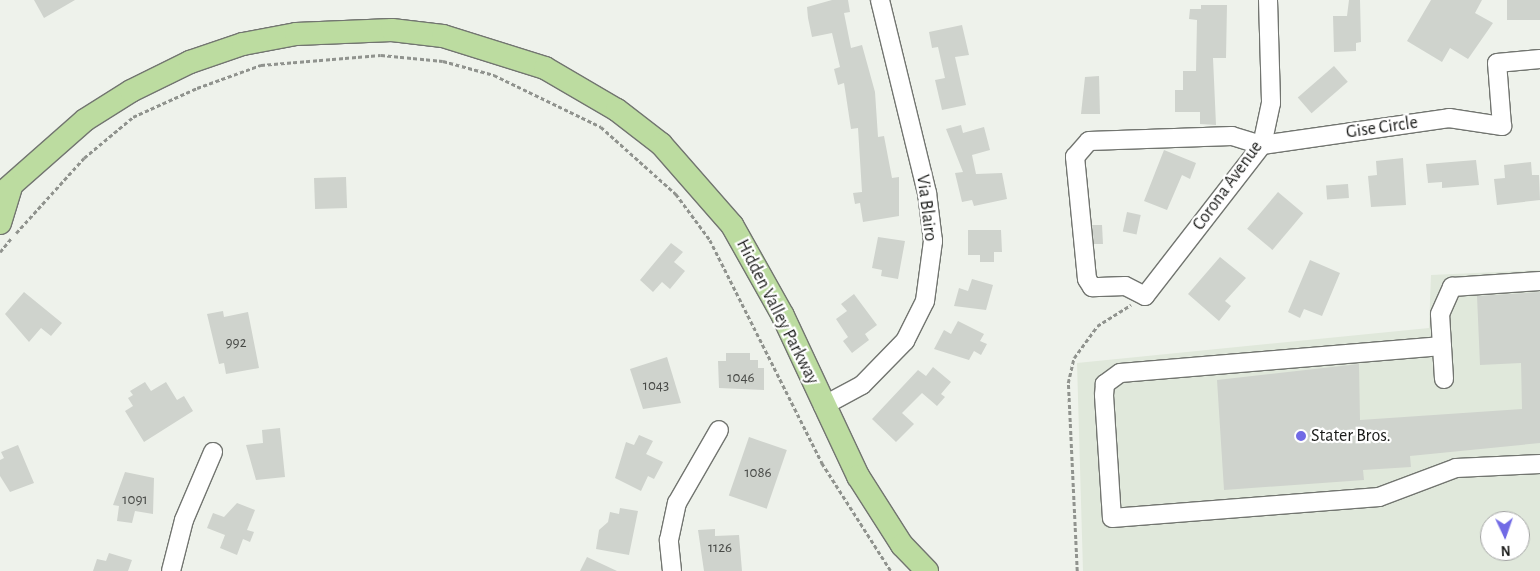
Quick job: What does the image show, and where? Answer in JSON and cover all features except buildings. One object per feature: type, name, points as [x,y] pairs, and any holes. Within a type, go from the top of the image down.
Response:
[{"type":"main road","name":"Hidden Valley Parkway","points":[[0,223],[5,191],[42,154],[131,92],[190,62],[243,44],[296,34],[392,30],[496,50],[545,68],[617,110],[661,144],[699,182],[759,269],[823,406],[877,510],[927,571]]},
{"type":"street","name":"Via Blairo","points":[[823,406],[862,385],[905,341],[925,301],[933,241],[927,193],[880,0]]},
{"type":"street","name":"Corona Avenue","points":[[1145,296],[1262,145],[1271,103],[1268,0]]},
{"type":"street","name":"Gise Circle","points":[[1262,145],[1449,118],[1502,126],[1497,63],[1540,59]]},
{"type":"street","points":[[1145,296],[1125,286],[1092,287],[1087,279],[1075,157],[1080,148],[1105,138],[1232,136],[1262,145]]},
{"type":"street","points":[[1444,380],[1440,314],[1452,287],[1540,282]]},
{"type":"street","points":[[1442,346],[1120,373],[1105,384],[1104,395],[1112,518],[1378,497],[1456,468],[1540,464]]},
{"type":"street","points":[[672,571],[669,540],[677,503],[719,430]]},
{"type":"street","points":[[171,571],[184,520],[213,452]]},
{"type":"path","points":[[0,252],[84,158],[133,117],[197,88],[261,65],[382,55],[442,61],[494,75],[601,127],[676,194],[710,240],[822,463],[891,571]]},
{"type":"path","points":[[1077,571],[1068,382],[1074,358],[1097,326],[1145,296]]},
{"type":"shaded area","points":[[1540,270],[1540,571],[1083,571],[1077,363],[1429,328],[1431,275]]},
{"type":"place","name":"Stater Bros.","points":[[1301,436]]}]
